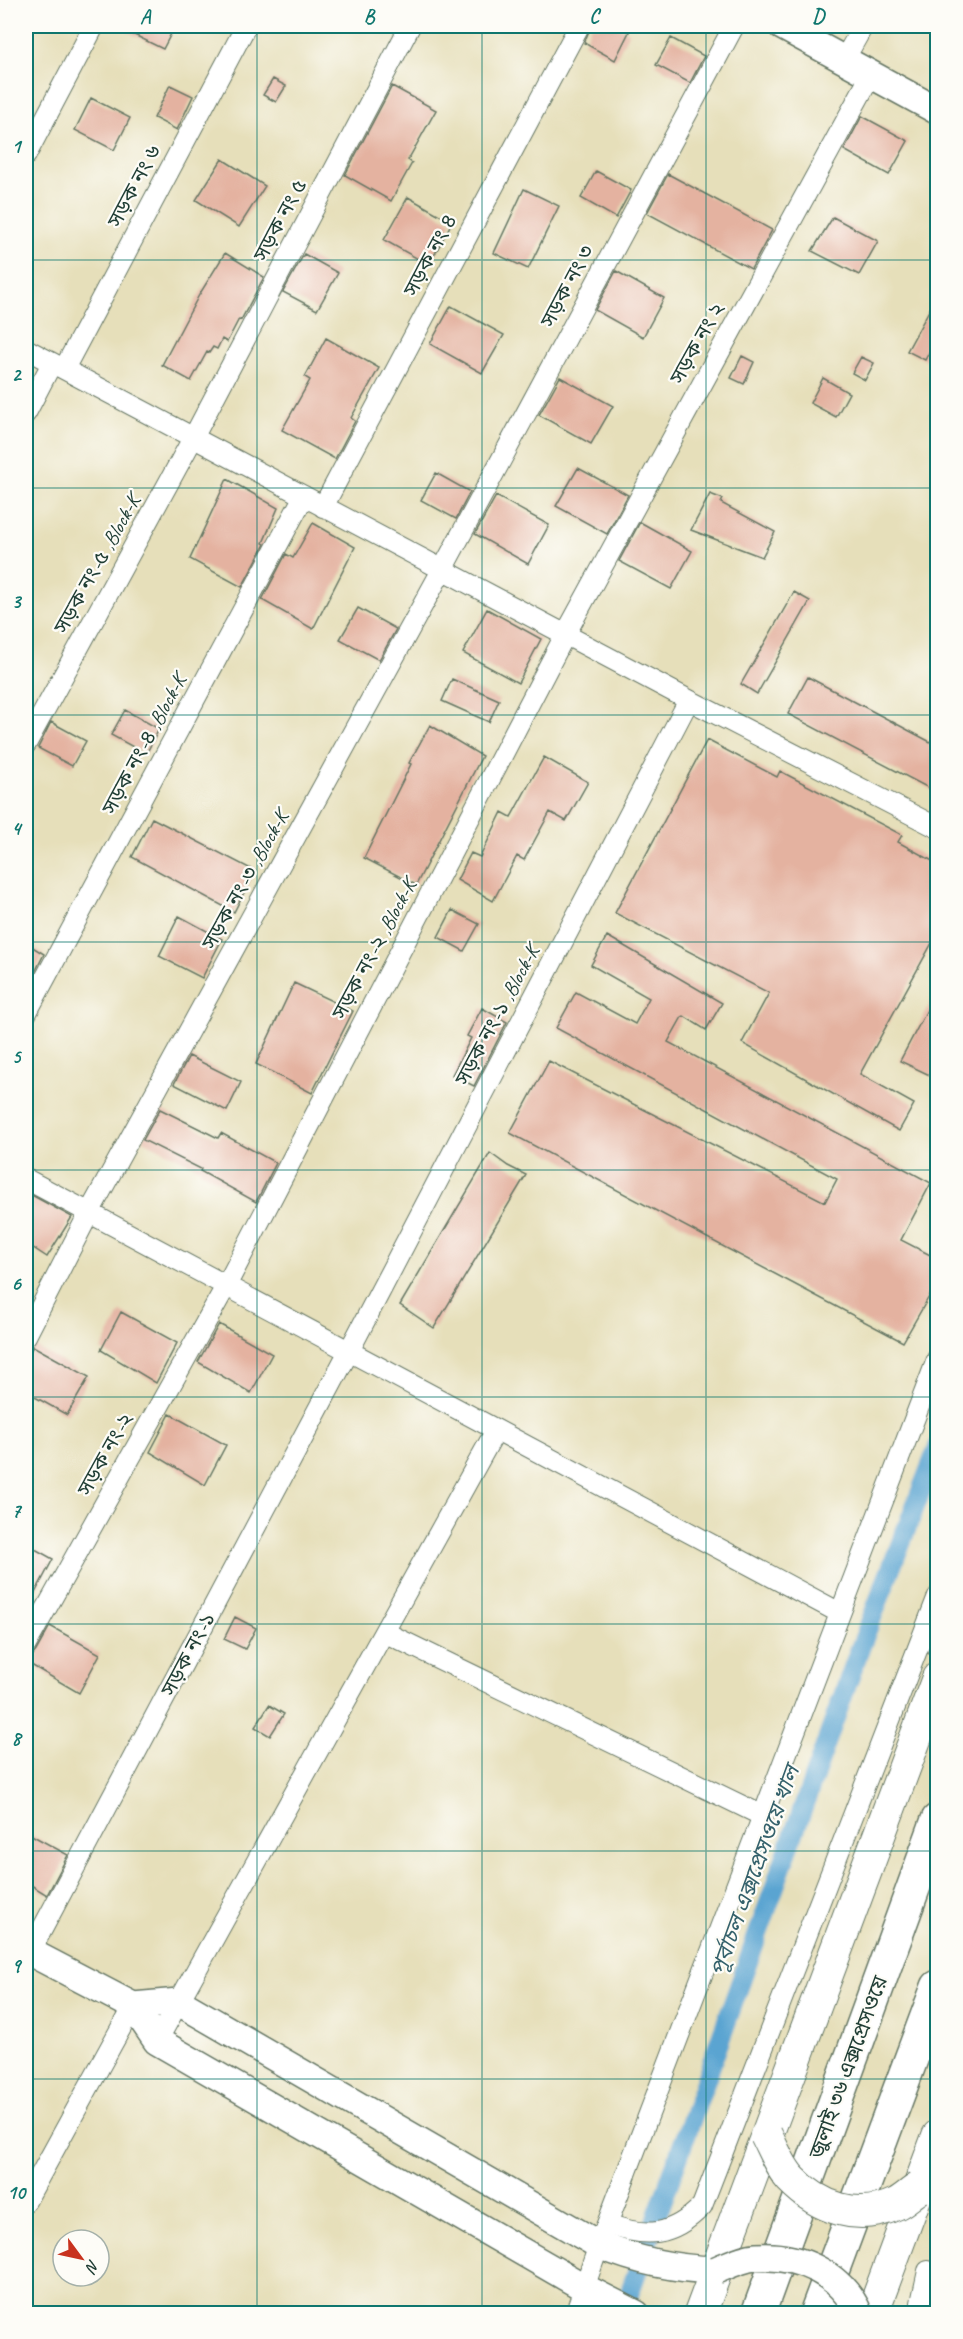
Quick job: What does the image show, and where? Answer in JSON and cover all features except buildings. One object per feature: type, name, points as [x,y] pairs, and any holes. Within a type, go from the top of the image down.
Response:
[{"type":"highway","name":"জুলাই ৩৬ এক্সপ্রেসওয়ে","points":[[758,2313],[938,1820]]},
{"type":"highway","points":[[816,2313],[938,1987]]},
{"type":"main road","points":[[700,2313],[938,1678]]},
{"type":"main road","points":[[766,2135],[791,2178],[818,2201],[833,2209],[849,2212],[875,2211],[897,2204],[919,2188]]},
{"type":"main road","points":[[872,2313],[938,2136]]},
{"type":"street","points":[[26,155],[94,26]]},
{"type":"street","name":"সড়ক নং ৬","points":[[26,413],[58,366],[246,26]]},
{"type":"street","name":"সড়ক নং ৫","points":[[193,438],[410,26]]},
{"type":"street","name":"সড়ক নং ৪","points":[[323,507],[579,26]]},
{"type":"street","name":"সড়ক নং ৩","points":[[442,570],[734,26]]},
{"type":"street","points":[[782,26],[938,111]]},
{"type":"street","points":[[844,60],[863,26]]},
{"type":"street","name":"সড়ক নং ২","points":[[566,635],[871,75]]},
{"type":"street","points":[[26,349],[689,700],[938,828]]},
{"type":"street","name":"সড়ক নং-৫ ,Block-K","points":[[26,744],[193,438]]},
{"type":"street","name":"সড়ক নং-৪ ,Block-K","points":[[26,1014],[304,496]]},
{"type":"street","name":"সড়ক নং-৩ ,Block-K","points":[[26,1336],[89,1213],[442,570]]},
{"type":"street","name":"সড়ক নং-২ ,Block-K","points":[[226,1286],[566,635]]},
{"type":"street","name":"সড়ক নং-১ ,Block-K","points":[[349,1351],[689,700]]},
{"type":"street","points":[[26,1179],[840,1613]]},
{"type":"street","name":"সড়ক নং-২","points":[[26,1645],[226,1286]]},
{"type":"street","name":"সড়ক নং-১","points":[[28,1951],[349,1351]]},
{"type":"street","points":[[575,2313],[603,2234],[938,1357]]},
{"type":"street","points":[[157,2041],[496,1430]]},
{"type":"street","points":[[603,2234],[643,2234],[668,2231],[689,2220],[702,2206],[938,1596]]},
{"type":"street","points":[[384,1632],[763,1816]]},
{"type":"street","points":[[28,1951],[133,2007],[157,2041],[585,2288],[636,2313]]},
{"type":"street","points":[[133,2007],[179,2002],[603,2234],[624,2256],[653,2264],[716,2270],[754,2257],[803,2262],[817,2267],[833,2279],[859,2313]]},
{"type":"street","points":[[26,2201],[133,2007]]},
{"type":"street","points":[[925,2313],[921,2303],[928,2271]]},
{"type":"waterway","name":"পূর্বাচল এক্সপ্রেসওয়ে খাল","points":[[622,2314],[859,1651],[938,1447]]}]
